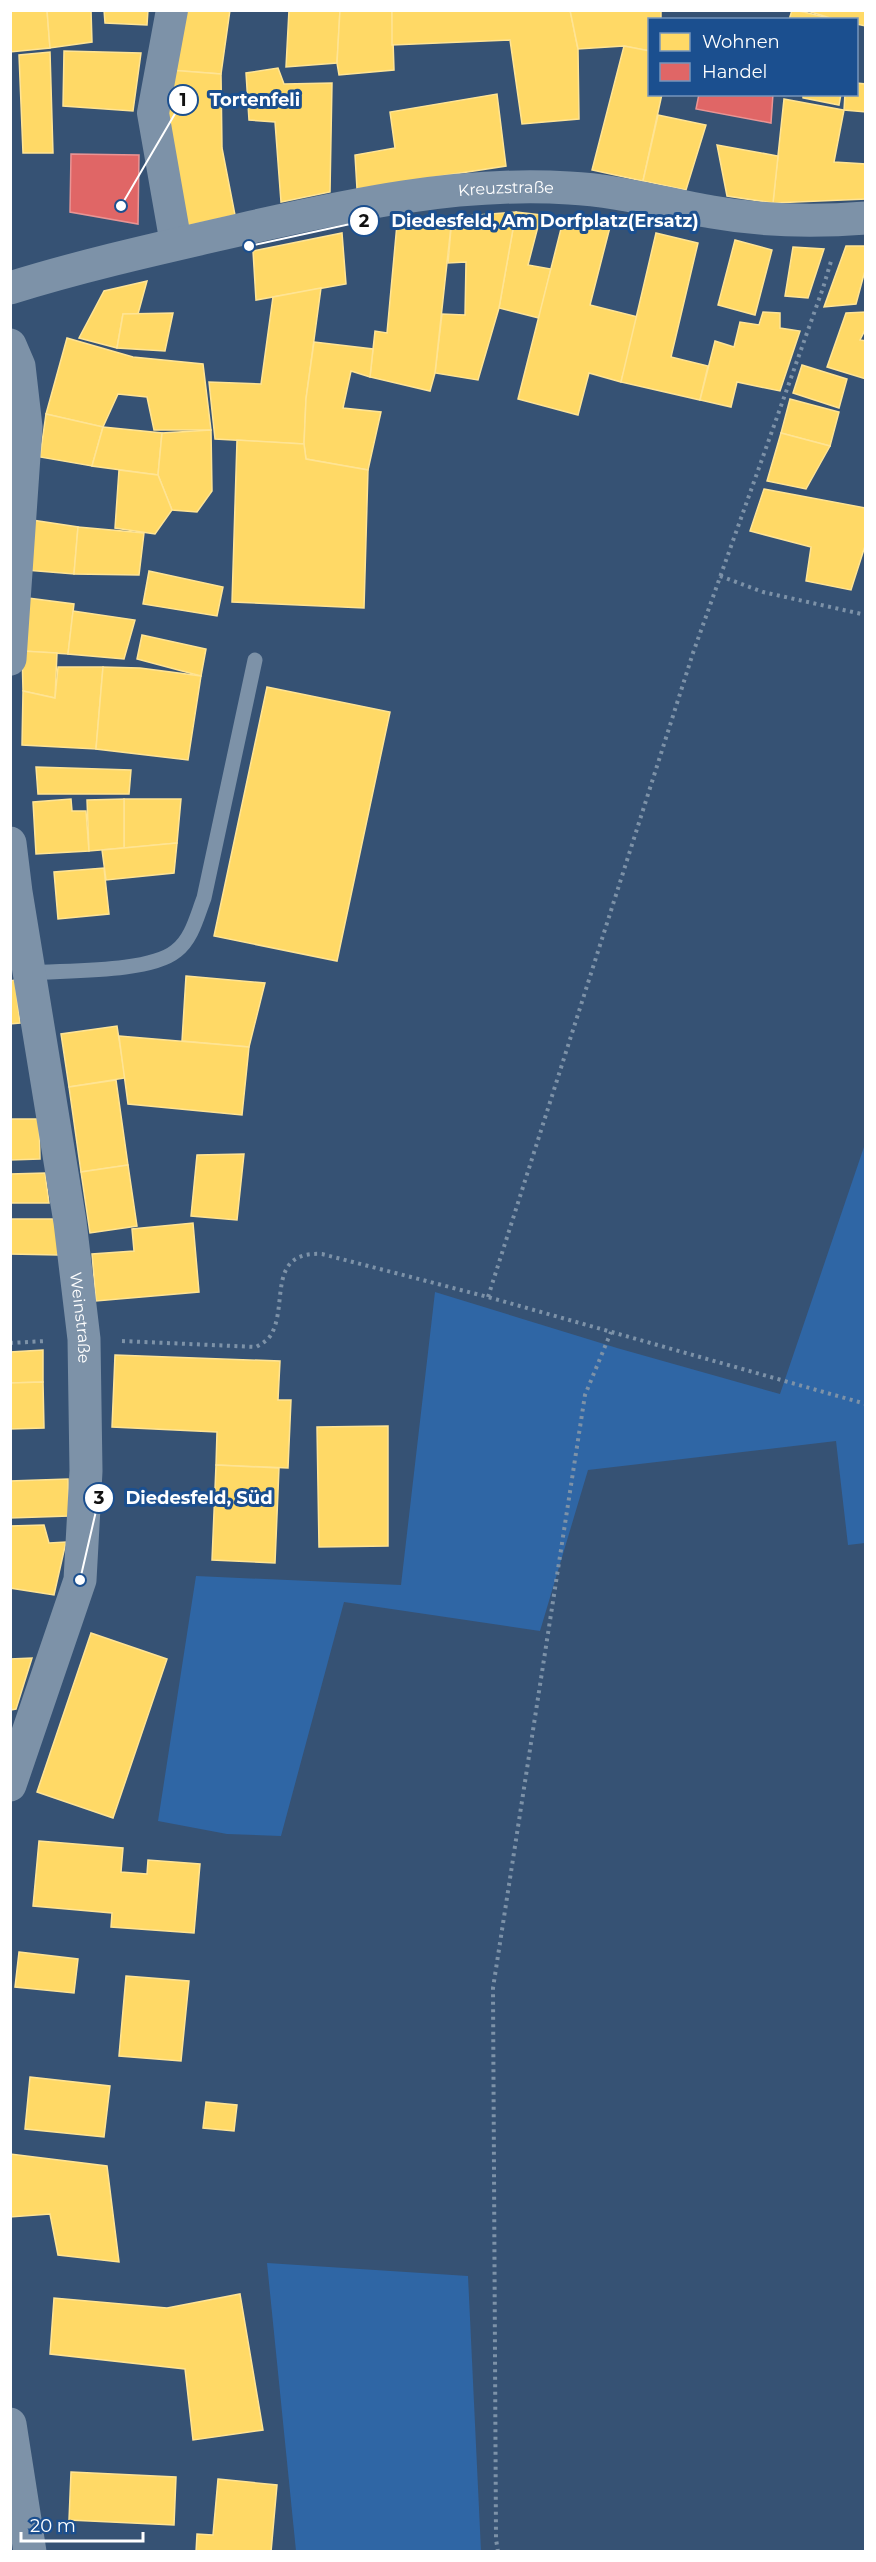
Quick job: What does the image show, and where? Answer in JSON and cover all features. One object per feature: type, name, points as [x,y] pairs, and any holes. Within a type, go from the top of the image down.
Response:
[{"type":"street","points":[[172,10],[153,113],[176,244]]},
{"type":"street","name":"Kreuzstraße","points":[[10,288],[93,264],[176,244],[360,204],[459,191],[521,187],[570,188],[715,213],[783,219],[854,219]]},
{"type":"street","points":[[10,345],[19,366],[17,398],[26,427],[10,659]]},
{"type":"street","name":"Weinstraße","points":[[10,843],[70,1222],[84,1339],[86,1471],[80,1580],[10,1785]]},
{"type":"street","points":[[10,2424],[30,2552]]},
{"type":"lane","points":[[30,973],[145,965],[176,951],[193,928],[204,898],[255,660]]},
{"type":"path","points":[[488,1297],[693,653],[823,288],[854,219]]},
{"type":"path","points":[[720,576],[763,592],[866,615]]},
{"type":"path","points":[[84,1339],[256,1347],[266,1341],[274,1330],[284,1271],[298,1258],[313,1253],[488,1297],[866,1404]]},
{"type":"path","points":[[498,2552],[493,1988],[585,1395],[611,1332]]},
{"type":"shaded area","points":[[865,1144],[865,1543],[848,1545],[836,1441],[588,1470],[540,1631],[344,1602],[281,1836],[227,1834],[158,1821],[196,1576],[401,1585],[435,1292],[617,1348],[780,1394]]},
{"type":"shaded area","points":[[267,2263],[468,2276],[481,2551],[296,2551]]},
{"type":"building: Wohnen","points":[[10,10],[47,10],[50,48],[10,52]]},
{"type":"building: Wohnen","points":[[47,10],[91,10],[92,42],[50,48]]},
{"type":"building: Wohnen","points":[[104,10],[148,10],[147,25],[105,23]]},
{"type":"building: Wohnen","points":[[177,10],[230,10],[221,74],[169,70]]},
{"type":"building: Wohnen","points":[[289,10],[340,10],[337,63],[286,67]]},
{"type":"building: Wohnen","points":[[340,10],[392,10],[394,70],[339,75],[337,63]]},
{"type":"building: Wohnen","points":[[392,10],[570,10],[578,49],[579,119],[522,124],[510,40],[392,45]]},
{"type":"building: Wohnen","points":[[570,10],[661,10],[661,18],[648,18],[648,51],[624,46],[578,49]]},
{"type":"building: Wohnen","points":[[792,10],[829,18],[790,18]]},
{"type":"building: Wohnen","points":[[804,10],[866,10],[866,26],[858,24],[858,18],[830,18]]},
{"type":"building: Wohnen","points":[[624,46],[648,51],[648,96],[662,96],[643,181],[592,170]]},
{"type":"building: Wohnen","points":[[64,51],[141,53],[133,111],[63,106]]},
{"type":"building: Wohnen","points":[[50,52],[53,153],[23,153],[19,55]]},
{"type":"building: Wohnen","points":[[278,68],[284,84],[332,83],[330,192],[281,202],[275,122],[249,120],[246,73]]},
{"type":"building: Wohnen","points":[[169,70],[221,74],[222,148],[235,215],[182,227],[160,116]]},
{"type":"building: Wohnen","points":[[858,83],[866,84],[866,112],[844,110],[845,96],[858,96]]},
{"type":"building: Wohnen","points":[[497,94],[506,166],[357,189],[355,155],[395,148],[390,112]]},
{"type":"building: Wohnen","points":[[803,96],[841,96],[839,105],[803,98]]},
{"type":"building: Wohnen","points":[[784,99],[844,110],[834,162],[866,164],[866,199],[773,203]]},
{"type":"building: Wohnen","points":[[658,115],[706,125],[686,190],[643,181]]},
{"type":"building: Wohnen","points":[[717,145],[778,156],[773,203],[727,196]]},
{"type":"building: Wohnen","points":[[516,212],[541,215],[528,265],[551,269],[539,318],[499,308]]},
{"type":"building: Wohnen","points":[[516,212],[499,308],[478,380],[435,373],[442,314],[465,315],[466,262],[448,263],[452,217]]},
{"type":"building: Wohnen","points":[[452,217],[435,373],[430,391],[370,377],[375,331],[387,333],[397,224]]},
{"type":"building: Wohnen","points":[[564,217],[610,227],[590,305],[638,317],[621,382],[589,373],[578,415],[518,399]]},
{"type":"building: Wohnen","points":[[342,233],[346,284],[256,300],[253,251]]},
{"type":"building: Wohnen","points":[[656,233],[698,243],[671,357],[708,366],[700,400],[621,382]]},
{"type":"building: Wohnen","points":[[735,240],[772,250],[755,315],[718,305]]},
{"type":"building: Wohnen","points":[[846,246],[866,246],[866,267],[856,304],[824,307]]},
{"type":"building: Wohnen","points":[[793,247],[824,249],[808,298],[785,296]]},
{"type":"building: Wohnen","points":[[147,281],[138,314],[123,314],[117,348],[79,338],[104,291]]},
{"type":"building: Wohnen","points":[[321,288],[306,399],[304,444],[215,439],[209,382],[261,384],[273,297]]},
{"type":"building: Wohnen","points":[[763,312],[780,313],[780,328],[800,331],[780,391],[737,382],[731,407],[700,400],[715,341],[734,347],[740,322],[759,325]]},
{"type":"building: Wohnen","points":[[866,312],[866,328],[860,340],[866,341],[866,379],[827,367],[846,313]]},
{"type":"building: Wohnen","points":[[173,313],[165,351],[117,348],[123,314]]},
{"type":"building: Wohnen","points":[[67,338],[133,357],[203,364],[211,430],[154,430],[147,397],[118,394],[103,427],[46,414]]},
{"type":"building: Wohnen","points":[[314,342],[373,349],[370,377],[351,371],[343,408],[381,412],[368,470],[306,459],[304,444],[306,399]]},
{"type":"building: Wohnen","points":[[802,365],[847,379],[839,408],[793,393]]},
{"type":"building: Wohnen","points":[[790,399],[839,412],[830,446],[781,433]]},
{"type":"building: Wohnen","points":[[46,414],[103,427],[92,466],[40,457]]},
{"type":"building: Wohnen","points":[[103,427],[162,433],[158,475],[92,466]]},
{"type":"building: Wohnen","points":[[211,430],[212,491],[197,512],[172,510],[158,475],[162,433]]},
{"type":"building: Wohnen","points":[[781,433],[830,446],[806,489],[767,481]]},
{"type":"building: Wohnen","points":[[237,440],[304,444],[306,459],[368,470],[364,608],[232,602]]},
{"type":"building: Wohnen","points":[[119,470],[158,475],[172,510],[155,534],[115,528]]},
{"type":"building: Wohnen","points":[[764,489],[866,508],[866,543],[851,590],[806,581],[811,547],[750,531]]},
{"type":"building: Wohnen","points":[[32,520],[78,527],[74,574],[26,570]]},
{"type":"building: Wohnen","points":[[78,527],[144,533],[139,575],[74,574]]},
{"type":"building: Wohnen","points":[[149,571],[223,587],[217,616],[143,604]]},
{"type":"building: Wohnen","points":[[28,598],[74,604],[68,654],[22,651]]},
{"type":"building: Wohnen","points":[[73,611],[135,620],[124,659],[68,654]]},
{"type":"building: Wohnen","points":[[142,635],[206,649],[201,676],[137,659]]},
{"type":"building: Wohnen","points":[[22,651],[57,653],[55,698],[23,691]]},
{"type":"building: Wohnen","points":[[58,667],[103,667],[96,749],[22,745],[23,691],[55,698]]},
{"type":"building: Wohnen","points":[[103,667],[140,668],[201,676],[188,760],[96,749]]},
{"type":"building: Wohnen","points":[[267,687],[390,712],[337,961],[214,936]]},
{"type":"building: Wohnen","points":[[36,767],[131,770],[129,794],[38,794]]},
{"type":"building: Wohnen","points":[[71,799],[72,811],[86,811],[89,851],[36,854],[33,802]]},
{"type":"building: Wohnen","points":[[124,799],[181,799],[177,843],[124,848]]},
{"type":"building: Wohnen","points":[[124,799],[124,848],[89,851],[87,800]]},
{"type":"building: Wohnen","points":[[177,843],[174,873],[106,880],[102,850]]},
{"type":"building: Wohnen","points":[[104,868],[109,914],[58,919],[54,872]]},
{"type":"building: Wohnen","points":[[186,976],[265,983],[249,1047],[182,1041]]},
{"type":"building: Wohnen","points":[[15,980],[20,1023],[10,1024],[10,981]]},
{"type":"building: Wohnen","points":[[117,1026],[125,1078],[69,1087],[61,1034]]},
{"type":"building: Wohnen","points":[[119,1036],[249,1047],[242,1115],[128,1104]]},
{"type":"building: Wohnen","points":[[116,1080],[128,1165],[81,1172],[69,1087]]},
{"type":"building: Wohnen","points":[[10,1119],[39,1119],[40,1159],[10,1160]]},
{"type":"building: Wohnen","points":[[244,1154],[237,1220],[191,1216],[197,1155]]},
{"type":"building: Wohnen","points":[[128,1165],[137,1226],[90,1233],[81,1172]]},
{"type":"building: Wohnen","points":[[45,1173],[49,1203],[10,1203],[10,1174]]},
{"type":"building: Wohnen","points":[[10,1219],[58,1219],[58,1255],[10,1254]]},
{"type":"building: Wohnen","points":[[193,1223],[199,1292],[96,1301],[92,1254],[134,1251],[132,1229]]},
{"type":"building: Wohnen","points":[[43,1350],[43,1382],[10,1383],[10,1352]]},
{"type":"building: Wohnen","points":[[115,1355],[280,1361],[278,1400],[291,1400],[288,1468],[216,1465],[217,1432],[112,1427]]},
{"type":"building: Wohnen","points":[[43,1382],[44,1428],[10,1429],[10,1383]]},
{"type":"building: Wohnen","points":[[388,1426],[388,1546],[319,1547],[317,1427]]},
{"type":"building: Wohnen","points":[[216,1465],[279,1468],[275,1563],[212,1560]]},
{"type":"building: Wohnen","points":[[68,1479],[69,1516],[10,1518],[10,1481]]},
{"type":"building: Wohnen","points":[[44,1525],[49,1543],[66,1542],[54,1595],[10,1588],[10,1526]]},
{"type":"building: Wohnen","points":[[91,1633],[167,1659],[113,1818],[37,1792]]},
{"type":"building: Wohnen","points":[[32,1658],[16,1709],[10,1710],[10,1659]]},
{"type":"building: Wohnen","points":[[39,1841],[123,1848],[121,1872],[147,1874],[148,1860],[200,1864],[194,1933],[111,1927],[112,1913],[33,1906]]},
{"type":"building: Wohnen","points":[[19,1952],[78,1959],[74,1993],[15,1987]]},
{"type":"building: Wohnen","points":[[126,1976],[189,1981],[181,2061],[119,2056]]},
{"type":"building: Wohnen","points":[[30,2077],[110,2086],[104,2137],[25,2129]]},
{"type":"building: Wohnen","points":[[206,2102],[237,2105],[234,2131],[203,2128]]},
{"type":"building: Wohnen","points":[[10,2154],[107,2166],[119,2262],[58,2255],[50,2214],[10,2217]]},
{"type":"building: Wohnen","points":[[240,2294],[263,2430],[193,2440],[185,2369],[50,2354],[54,2298],[167,2308]]},
{"type":"building: Wohnen","points":[[71,2472],[176,2477],[174,2525],[69,2520]]},
{"type":"building: Wohnen","points":[[218,2479],[277,2485],[271,2552],[196,2552],[197,2534],[213,2535]]},
{"type":"building: Handel","points":[[699,96],[773,96],[771,123],[696,109]]},
{"type":"building: Handel","points":[[71,154],[139,155],[138,224],[70,212]]},
{"type":"place","name":"Tortenfeli","points":[[121,206]]},
{"type":"place","name":"Diedesfeld, Am Dorfplatz(Ersatz)","points":[[249,246]]},
{"type":"place","name":"Diedesfeld, Süd","points":[[80,1580]]}]
